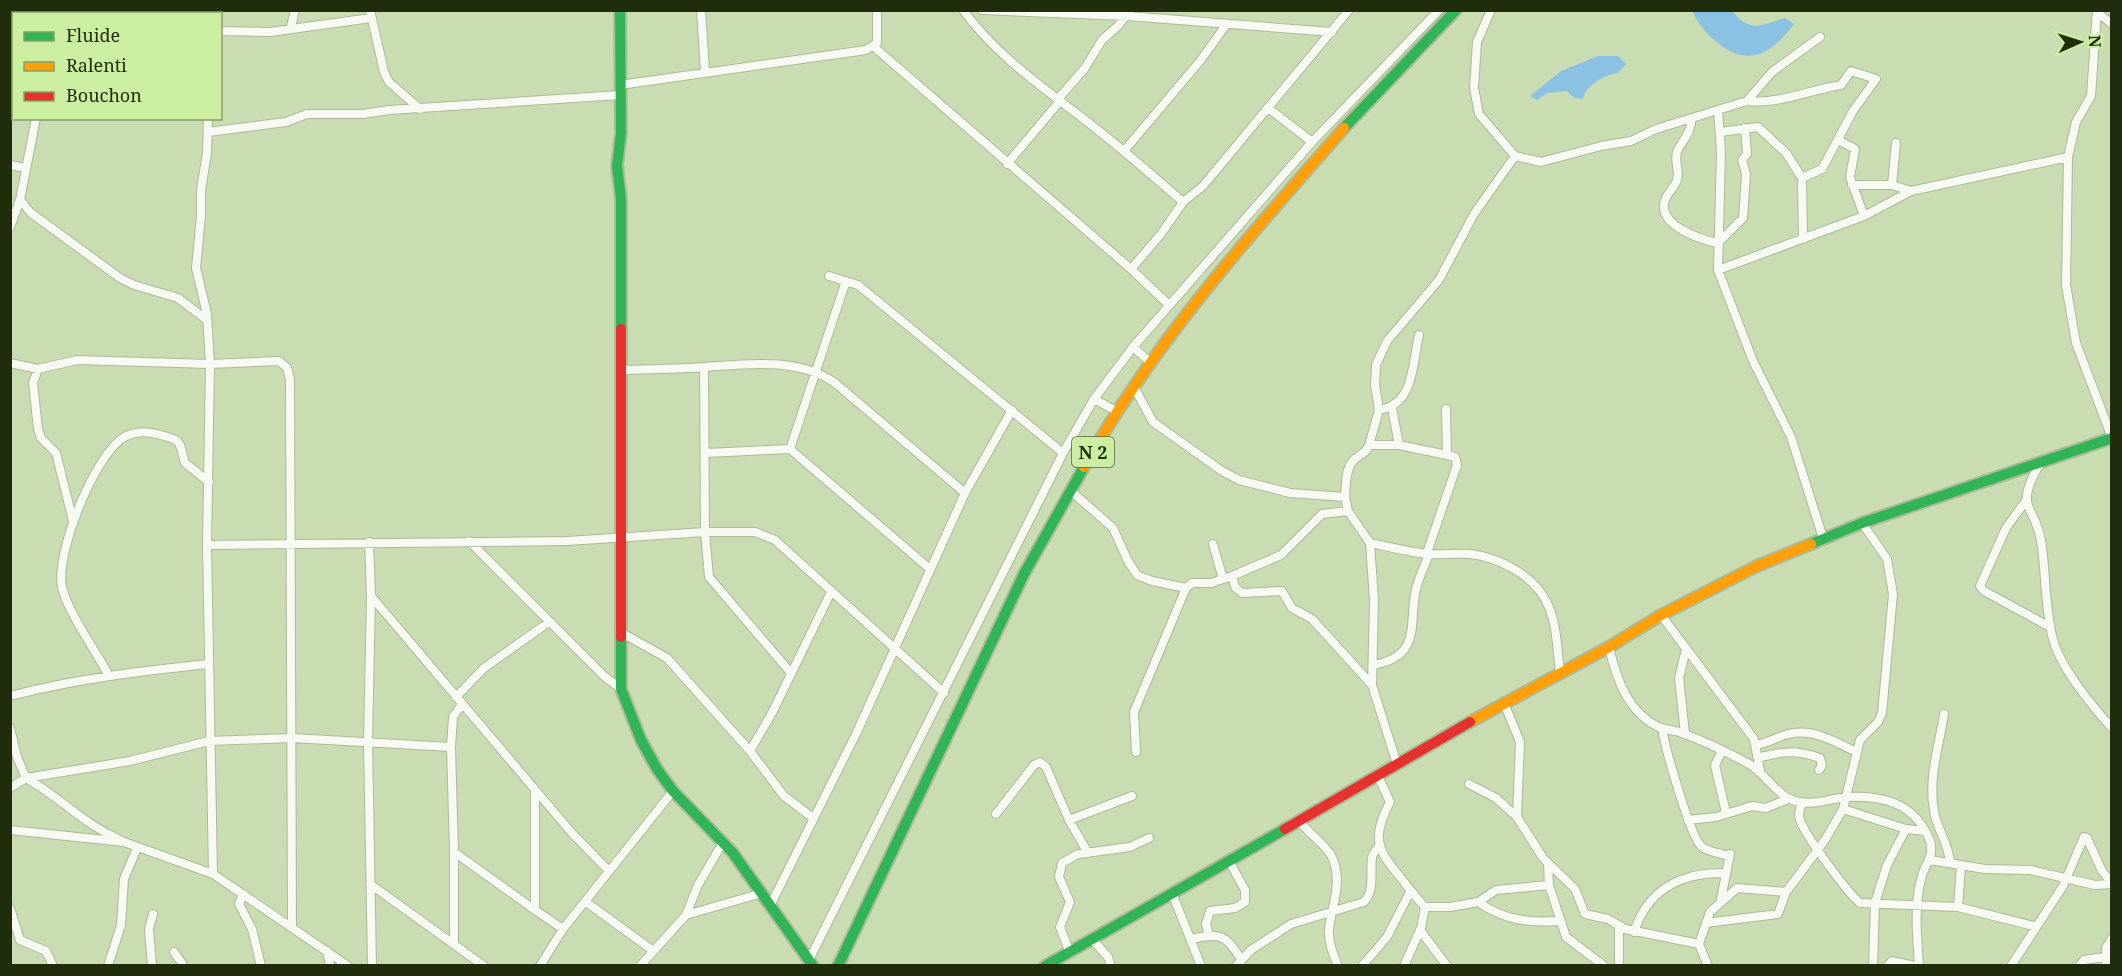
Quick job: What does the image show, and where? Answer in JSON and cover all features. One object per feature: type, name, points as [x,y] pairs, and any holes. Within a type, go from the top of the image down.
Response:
[{"type":"street","points":[[291,27],[295,10]]},
{"type":"street","points":[[620,10],[621,133],[618,166],[621,200],[622,370],[621,689],[640,740],[657,769],[674,791],[733,854],[811,962],[1063,453],[1094,399],[1133,347],[1312,142],[1439,10]]},
{"type":"street","points":[[701,10],[705,72]]},
{"type":"street","points":[[874,46],[879,36],[877,10]]},
{"type":"street","points":[[963,10],[978,30],[1006,58],[1124,151],[1183,202]]},
{"type":"street","points":[[982,10],[1128,13],[1226,25],[1332,32]]},
{"type":"street","points":[[1131,269],[1161,234],[1183,202],[1203,186],[1349,10]]},
{"type":"street","name":"N 2","points":[[838,966],[993,636],[1037,550],[1134,387],[1207,287],[1272,208],[1352,119],[1456,10]]},
{"type":"street","points":[[1491,10],[1478,42],[1475,98],[1483,120],[1515,156],[1542,162],[1601,146],[1631,141],[1656,129],[1747,101],[1773,102],[1812,94],[1822,87],[1841,85],[1851,70],[1876,79],[1862,96],[1822,169],[1803,177]]},
{"type":"street","points":[[2097,11],[2112,24]]},
{"type":"street","points":[[1045,966],[1504,703],[1609,647],[1661,615],[1757,566],[1862,523],[1970,488],[2041,460],[2112,438],[2085,372],[2070,316],[2066,285],[2065,233],[2068,157],[2076,122],[2091,96],[2097,11]]},
{"type":"street","points":[[1007,164],[1085,68],[1102,40],[1128,13]]},
{"type":"street","points":[[222,31],[270,32],[371,14],[389,82],[420,109]]},
{"type":"street","points":[[1124,151],[1200,61],[1226,25]]},
{"type":"street","points":[[1747,101],[1772,72],[1821,37]]},
{"type":"street","points":[[208,132],[286,122],[308,114],[363,114],[620,90],[705,72],[785,63],[874,46]]},
{"type":"street","points":[[874,46],[1007,164],[1131,269],[1169,305]]},
{"type":"street","points":[[1268,108],[1312,142]]},
{"type":"street","points":[[1718,110],[1720,132],[1718,270],[1748,351],[1791,436],[1822,538]]},
{"type":"street","points":[[1692,118],[1688,137],[1677,151],[1677,182],[1664,204],[1665,212],[1683,231],[1697,239],[1718,243]]},
{"type":"street","points":[[10,226],[20,200],[36,120]]},
{"type":"street","points":[[208,120],[195,268],[207,320],[210,364],[207,545],[213,874]]},
{"type":"street","points":[[1720,132],[1745,128],[1762,129],[1786,153],[1803,177],[1803,239]]},
{"type":"street","points":[[1718,243],[1743,218],[1746,174],[1742,160],[1747,154],[1745,128]]},
{"type":"street","points":[[1838,140],[1855,149],[1852,185],[1864,216]]},
{"type":"street","points":[[1892,185],[1896,143]]},
{"type":"street","points":[[1397,764],[1372,685],[1374,600],[1370,543],[1348,511],[1345,497],[1348,468],[1354,460],[1366,453],[1369,445],[1379,410],[1375,385],[1376,365],[1387,341],[1439,280],[1474,214],[1515,156]]},
{"type":"street","points":[[1718,270],[1864,216],[1911,191],[2068,157]]},
{"type":"street","points":[[10,165],[26,168]]},
{"type":"street","points":[[1852,185],[1892,185],[1911,191]]},
{"type":"street","points":[[20,200],[31,213],[120,278],[134,285],[178,298],[207,320]]},
{"type":"street","points":[[829,276],[858,285],[1063,453]]},
{"type":"street","points":[[790,448],[818,372],[846,281]]},
{"type":"street","points":[[1379,410],[1392,408],[1403,398],[1409,386],[1419,335]]},
{"type":"street","points":[[1133,347],[1151,363]]},
{"type":"street","points":[[10,363],[38,369],[77,360],[210,364],[279,361],[290,373],[292,927]]},
{"type":"street","points":[[622,370],[741,364],[786,366],[818,372],[835,382],[965,493]]},
{"type":"street","points":[[704,367],[705,532],[709,577],[791,673]]},
{"type":"street","points":[[38,369],[33,383],[38,429],[41,438],[56,453],[73,521]]},
{"type":"street","points":[[1134,387],[1146,413],[1153,422],[1222,471],[1239,480],[1290,493],[1345,497]]},
{"type":"street","points":[[1094,399],[1118,412]]},
{"type":"street","points":[[1392,408],[1399,445]]},
{"type":"street","points":[[1446,409],[1447,455]]},
{"type":"street","points":[[771,904],[857,732],[965,493],[1012,410]]},
{"type":"street","points":[[109,676],[83,631],[62,587],[64,553],[77,508],[115,444],[137,433],[146,432],[180,442],[185,463],[209,482]]},
{"type":"street","points":[[1369,445],[1399,445],[1447,455],[1455,457],[1457,465],[1416,588],[1415,618],[1407,644],[1393,658],[1373,665]]},
{"type":"street","points":[[706,453],[790,448],[930,569]]},
{"type":"street","points":[[2041,460],[2027,488],[2025,502],[2006,528],[1980,586],[1984,591],[2050,627]]},
{"type":"street","points":[[1071,491],[1113,528],[1137,575],[1152,581],[1186,588]]},
{"type":"street","points":[[2025,502],[2042,545],[2050,627],[2060,657],[2089,702],[2112,728]]},
{"type":"street","points":[[1136,752],[1134,712],[1186,588],[1192,583],[1232,576],[1281,555],[1325,512],[1348,511]]},
{"type":"street","points":[[1706,923],[1778,914],[1786,892],[1817,851],[1843,809],[1857,752],[1864,734],[1878,722],[1882,713],[1893,594],[1887,559],[1862,523]]},
{"type":"street","points":[[207,545],[469,541],[705,532],[764,534],[775,540],[944,693]]},
{"type":"street","points":[[469,541],[612,684],[621,689]]},
{"type":"street","points":[[369,542],[371,596],[368,741],[372,966]]},
{"type":"street","points":[[1370,543],[1428,554],[1471,554],[1487,558],[1519,573],[1538,589],[1552,616],[1560,672]]},
{"type":"street","points":[[1213,544],[1223,579]]},
{"type":"street","points":[[1232,576],[1235,587],[1242,593],[1282,591],[1292,608],[1312,619],[1372,685]]},
{"type":"street","points":[[750,750],[831,592]]},
{"type":"street","points":[[371,596],[535,790],[609,871]]},
{"type":"street","points":[[1661,615],[1744,724],[1756,745],[1760,771]]},
{"type":"street","points":[[454,941],[451,747],[453,717],[459,700],[484,668],[549,622]]},
{"type":"street","points":[[620,632],[667,658],[750,750],[784,796],[813,818]]},
{"type":"street","points":[[1609,647],[1615,672],[1625,695],[1640,713],[1662,728],[1684,734],[1760,771],[1788,799],[1802,802],[1824,802],[1847,796],[1893,800],[1914,817],[1930,842],[1930,860],[1921,879],[1916,966],[1892,961],[1887,966]]},
{"type":"street","points":[[1684,734],[1679,678],[1686,649]]},
{"type":"street","points":[[10,696],[55,684],[208,664]]},
{"type":"street","points":[[1504,703],[1520,742],[1517,817]]},
{"type":"street","points":[[1944,714],[1933,763],[1933,794],[1934,810],[1947,843],[1950,863]]},
{"type":"street","points":[[10,728],[17,757],[26,778],[54,795],[94,828],[137,848],[213,874],[348,966]]},
{"type":"street","points":[[1662,728],[1688,820],[1704,848],[1730,855],[1721,899]]},
{"type":"street","points":[[1756,745],[1771,743],[1788,734],[1820,734],[1857,752]]},
{"type":"street","points":[[10,788],[26,778],[130,761],[209,741],[292,738],[451,747]]},
{"type":"street","points":[[1758,758],[1789,750],[1820,759],[1822,765],[1819,770]]},
{"type":"street","points":[[1722,751],[1715,765],[1726,813]]},
{"type":"street","points":[[996,814],[1034,765],[1040,762],[1046,767],[1069,820],[1088,853]]},
{"type":"street","points":[[1378,776],[1390,802],[1383,817],[1380,845],[1387,864],[1425,907],[1450,907],[1478,902],[1496,890],[1549,885]]},
{"type":"street","points":[[1469,784],[1496,798],[1517,817],[1548,864],[1575,889],[1585,914],[1608,919],[1619,927],[1634,932],[1682,939],[1699,944]]},
{"type":"street","points":[[535,790],[535,910]]},
{"type":"street","points":[[540,966],[563,929],[674,791]]},
{"type":"street","points":[[1069,820],[1132,796]]},
{"type":"street","points":[[1688,820],[1752,806],[1766,808],[1788,799]]},
{"type":"street","points":[[1802,802],[1799,815],[1817,851],[1830,864],[1855,899],[1865,904],[1958,907],[2034,926]]},
{"type":"street","points":[[1843,809],[1906,829],[1924,831]]},
{"type":"street","points":[[1299,821],[1311,836],[1330,853],[1338,893],[1329,937],[1338,966]]},
{"type":"street","points":[[1873,966],[1875,903],[1887,865],[1906,829]]},
{"type":"street","points":[[10,830],[124,842]]},
{"type":"street","points":[[2011,966],[2034,926],[2067,878],[2084,837],[2087,838],[2102,871],[2112,883]]},
{"type":"street","points":[[1070,953],[1060,927],[1070,902],[1059,877],[1062,863],[1070,857],[1095,850],[1130,847],[1149,838]]},
{"type":"street","points":[[640,966],[652,950],[686,915],[698,885],[722,844]]},
{"type":"street","points":[[1191,939],[1217,935],[1228,940],[1239,963],[1251,950],[1291,924],[1367,899],[1372,877],[1372,857],[1380,845]]},
{"type":"street","points":[[108,966],[121,925],[124,879],[137,848]]},
{"type":"street","points":[[454,852],[563,929]]},
{"type":"street","points":[[1930,860],[1961,866],[2030,870],[2095,885],[2112,883]]},
{"type":"street","points":[[1209,935],[1206,924],[1210,911],[1235,908],[1245,902],[1245,890],[1229,861]]},
{"type":"street","points":[[1548,864],[1549,885],[1559,921],[1571,942],[1602,965]]},
{"type":"street","points":[[1958,907],[1961,866]]},
{"type":"street","points":[[1634,932],[1641,913],[1675,880],[1695,874],[1726,873]]},
{"type":"street","points":[[370,884],[454,941],[484,966]]},
{"type":"street","points":[[1708,966],[1699,944],[1710,912],[1721,899],[1739,887],[1786,892]]},
{"type":"street","points":[[1362,966],[1387,937],[1410,892]]},
{"type":"street","points":[[686,915],[762,893]]},
{"type":"street","points":[[1172,893],[1201,966]]},
{"type":"street","points":[[243,894],[239,904],[252,929],[261,966]]},
{"type":"street","points":[[586,902],[652,950]]},
{"type":"street","points":[[1478,902],[1503,916],[1516,920],[1559,921]]},
{"type":"street","points":[[1404,966],[1420,930],[1425,907]]},
{"type":"street","points":[[10,908],[20,940],[45,951],[54,966]]},
{"type":"street","points":[[152,966],[149,929],[153,914]]},
{"type":"street","points":[[1619,927],[1619,966]]},
{"type":"street","points":[[1420,930],[1447,966]]},
{"type":"street","points":[[2079,966],[2084,960],[2106,961],[2106,948],[2112,938]]},
{"type":"street","points":[[1093,940],[1108,957],[1111,966]]},
{"type":"street","points":[[327,951],[330,966]]},
{"type":"street","points":[[174,952],[184,966]]},
{"type":"water","points":[[1692,10],[1732,11],[1745,23],[1756,26],[1785,18],[1794,24],[1767,51],[1747,56],[1726,49],[1714,40],[1701,26]]},
{"type":"water","points":[[1598,56],[1618,56],[1626,64],[1618,73],[1602,78],[1592,85],[1583,99],[1574,98],[1567,91],[1547,93],[1537,100],[1530,96],[1561,71]]},
{"type":"traffic: fast","points":[[620,10],[621,133],[617,166],[621,199],[621,329]]},
{"type":"traffic: fast","points":[[1344,128],[1456,10]]},
{"type":"traffic: fast","points":[[1811,544],[1862,523],[2112,438]]},
{"type":"traffic: fast","points":[[838,966],[1024,574],[1084,467]]},
{"type":"traffic: fast","points":[[621,637],[621,689],[641,740],[657,769],[673,791],[733,853],[813,966]]},
{"type":"traffic: fast","points":[[1045,966],[1285,829]]},
{"type":"traffic: slow","points":[[1084,467],[1111,421],[1172,333],[1239,249],[1344,128]]},
{"type":"traffic: slow","points":[[1470,722],[1609,647],[1661,615],[1757,566],[1811,544]]},
{"type":"traffic: jam","points":[[621,329],[621,637]]},
{"type":"traffic: jam","points":[[1285,829],[1470,722]]}]
